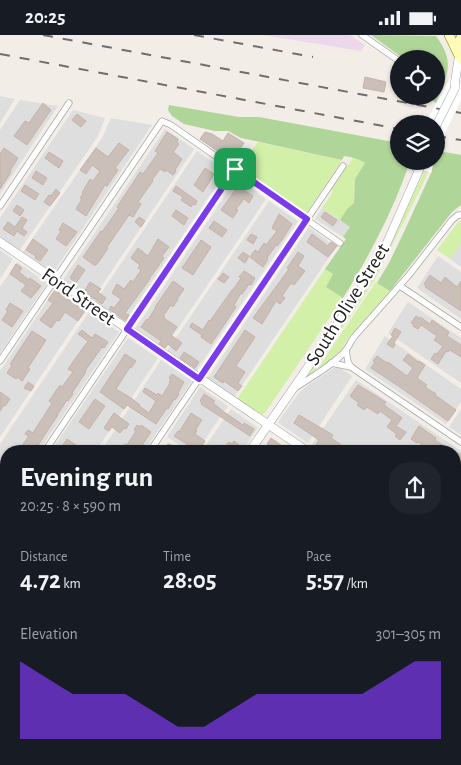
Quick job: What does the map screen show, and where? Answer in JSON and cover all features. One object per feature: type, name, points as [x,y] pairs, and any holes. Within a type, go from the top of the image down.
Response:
[{"type":"main road","points":[[449,35],[459,55]]},
{"type":"main road","points":[[459,55],[461,37]]},
{"type":"street","points":[[362,35],[390,55]]},
{"type":"street","points":[[442,115],[458,86],[455,83],[459,55]]},
{"type":"street","points":[[0,205],[69,103]]},
{"type":"street","points":[[0,361],[162,121],[235,169],[340,243]]},
{"type":"street","points":[[154,445],[343,167]]},
{"type":"street","points":[[48,445],[235,169]]},
{"type":"street","name":"South Olive Street","points":[[254,445],[375,266],[420,170]]},
{"type":"street","name":"South Olive Street","points":[[292,390],[332,363],[346,350],[354,337],[400,286],[452,220],[460,215]]},
{"type":"street","name":"Ford Street","points":[[0,242],[298,445]]},
{"type":"street","points":[[400,286],[461,327]]},
{"type":"street","points":[[346,350],[351,367]]},
{"type":"street","points":[[332,363],[351,367],[461,442]]},
{"type":"shaded area","points":[[263,35],[350,35],[365,45],[361,51]]},
{"type":"shaded area","points":[[0,96],[15,99],[0,123]]},
{"type":"shaded area","points":[[20,100],[58,106],[0,194],[0,130]]},
{"type":"shaded area","points":[[73,110],[105,118],[98,136],[20,250],[0,237],[0,218]]},
{"type":"shaded area","points":[[111,118],[152,125],[53,273],[23,252],[102,138]]},
{"type":"shaded area","points":[[165,129],[194,149],[92,300],[63,280]]},
{"type":"shaded area","points":[[197,151],[226,171],[124,323],[95,302]]},
{"type":"shaded area","points":[[237,178],[266,199],[164,349],[135,329]]},
{"type":"shaded area","points":[[269,201],[298,221],[196,371],[167,351]]},
{"type":"shaded area","points":[[322,208],[350,227],[343,237],[315,219]]},
{"type":"shaded area","points":[[309,227],[336,247],[234,397],[207,379]]},
{"type":"shaded area","points":[[461,243],[461,267],[450,259]]},
{"type":"shaded area","points":[[0,250],[13,259],[0,279]]},
{"type":"shaded area","points":[[438,256],[461,272],[461,319],[417,288]]},
{"type":"shaded area","points":[[17,262],[47,283],[0,353],[0,287]]},
{"type":"shaded area","points":[[48,300],[78,321],[0,437],[0,371]]},
{"type":"shaded area","points":[[408,302],[461,338],[461,383],[388,333]]},
{"type":"shaded area","points":[[89,312],[119,332],[43,445],[0,444]]},
{"type":"shaded area","points":[[385,336],[461,389],[461,402],[446,424],[365,369]]},
{"type":"shaded area","points":[[128,338],[158,358],[100,445],[55,445]]},
{"type":"shaded area","points":[[161,360],[192,381],[148,445],[105,445]]},
{"type":"shaded area","points":[[334,368],[340,368],[352,376],[308,443],[278,422],[298,394]]},
{"type":"shaded area","points":[[356,380],[452,445],[312,445]]},
{"type":"shaded area","points":[[200,387],[228,406],[201,445],[180,445],[167,437]]},
{"type":"shaded area","points":[[231,409],[257,427],[246,445],[206,445]]},
{"type":"shaded area","points":[[461,409],[461,435],[449,427]]},
{"type":"green space","points":[[371,35],[436,36],[444,50],[392,50]]},
{"type":"green space","points":[[445,52],[448,62],[445,80]]},
{"type":"green space","points":[[169,105],[239,117],[259,117],[390,141],[390,170],[407,170],[381,231],[343,298],[326,287],[333,274],[325,269],[346,239],[343,237],[350,227],[340,220],[347,209],[354,203],[355,179],[365,163],[350,157],[344,156],[342,160],[241,138],[228,131],[215,131],[184,124],[172,116],[168,110]]},
{"type":"green space","points":[[258,142],[342,160],[308,211],[304,213],[241,170],[241,167]]},
{"type":"green space","points":[[445,152],[461,155],[461,205],[452,212],[390,291],[377,283],[389,263],[432,170],[445,170]]},
{"type":"green space","points":[[353,158],[365,163],[355,179],[354,204],[347,209],[340,220],[322,208],[333,192],[331,190]]},
{"type":"green space","points":[[426,171],[428,172],[422,186],[374,281],[316,368],[317,371],[306,377],[375,274]]},
{"type":"green space","points":[[459,221],[461,222],[461,243],[450,259],[437,250]]},
{"type":"green space","points":[[325,269],[333,274],[326,287],[343,298],[265,413],[261,415],[237,399]]},
{"type":"green space","points":[[376,282],[390,291],[346,341],[342,349],[318,370],[318,368]]},
{"type":"pier","points":[[450,78],[461,84],[461,100],[445,134],[445,115],[430,115],[435,105],[445,105],[445,87]]},
{"type":"building","points":[[365,77],[386,82],[384,92],[363,88]]},
{"type":"building","points":[[43,103],[51,110],[27,145],[14,136],[25,121],[29,123]]},
{"type":"building","points":[[77,114],[86,121],[81,127],[72,120]]},
{"type":"building","points":[[167,132],[178,139],[177,142],[179,144],[173,152],[182,159],[176,171],[173,175],[166,170],[165,172],[160,169],[138,202],[141,204],[133,217],[129,215],[100,260],[94,265],[83,257],[119,208],[117,207],[140,172],[143,174],[158,153],[155,151]]},
{"type":"building","points":[[205,132],[223,141],[228,133],[244,143],[232,161],[200,139]]},
{"type":"building","points":[[119,143],[129,150],[115,168],[118,170],[107,186],[105,185],[86,216],[76,209],[90,179],[93,181],[100,171],[92,165],[86,174],[80,170],[96,148],[108,157]]},
{"type":"building","points":[[4,148],[18,158],[0,189],[0,154]]},
{"type":"building","points":[[49,152],[63,161],[59,168],[45,158]]},
{"type":"building","points":[[205,168],[214,174],[203,192],[194,185]]},
{"type":"building","points":[[36,171],[47,178],[43,185],[32,178]]},
{"type":"building","points":[[25,185],[39,194],[35,200],[21,191]]},
{"type":"building","points":[[176,186],[197,201],[195,205],[193,204],[191,207],[181,200],[183,197],[173,191]]},
{"type":"building","points":[[238,186],[253,196],[249,203],[244,199],[236,209],[238,210],[233,218],[221,210]]},
{"type":"building","points":[[56,189],[60,193],[50,206],[44,202]]},
{"type":"building","points":[[17,205],[24,210],[20,216],[13,211]]},
{"type":"building","points":[[176,210],[188,218],[184,225],[172,216]]},
{"type":"building","points":[[325,212],[337,220],[333,226],[321,217]]},
{"type":"building","points":[[279,214],[292,224],[267,258],[263,267],[250,257],[255,250],[258,252],[264,243],[266,245],[277,231],[272,228]]},
{"type":"building","points":[[22,217],[27,220],[22,228],[27,232],[24,236],[17,231],[14,236],[3,229],[8,222],[15,227]]},
{"type":"building","points":[[139,217],[145,221],[141,227],[135,222]]},
{"type":"building","points":[[214,221],[227,230],[222,237],[209,228]]},
{"type":"building","points":[[63,223],[77,232],[66,246],[56,239]]},
{"type":"building","points":[[251,234],[257,237],[253,244],[247,240]]},
{"type":"building","points":[[312,234],[328,246],[331,242],[337,246],[328,257],[307,242]]},
{"type":"building","points":[[33,239],[48,250],[40,261],[26,250]]},
{"type":"building","points":[[158,239],[169,247],[150,279],[125,313],[129,315],[126,321],[109,309],[111,306],[114,308],[121,299],[112,293],[117,284],[124,289],[131,280],[133,282],[141,270],[138,268],[140,265],[131,258],[138,248],[148,256]]},
{"type":"building","points":[[201,240],[211,247],[193,275],[182,268]]},
{"type":"building","points":[[243,252],[249,256],[245,263],[238,258]]},
{"type":"building","points":[[298,252],[304,256],[298,266],[305,271],[294,285],[291,283],[282,296],[285,298],[280,304],[276,301],[262,324],[253,318],[289,269],[287,268]]},
{"type":"building","points":[[16,264],[22,268],[19,272],[41,286],[31,298],[21,291],[26,285],[10,274]]},
{"type":"building","points":[[78,265],[85,270],[76,283],[70,278]]},
{"type":"building","points":[[244,271],[255,278],[251,285],[249,284],[241,293],[234,305],[236,307],[211,344],[190,327],[192,323],[203,330],[233,290]]},
{"type":"building","points":[[223,273],[229,277],[224,283],[218,279]]},
{"type":"building","points":[[430,275],[441,283],[445,277],[457,287],[461,281],[461,311],[425,287],[424,284]]},
{"type":"building","points":[[173,281],[184,289],[173,307],[171,305],[163,316],[177,327],[171,335],[182,343],[176,351],[168,344],[165,348],[159,344],[161,341],[141,327],[148,320]]},
{"type":"building","points":[[90,282],[101,289],[98,292],[106,298],[102,304],[84,292]]},
{"type":"building","points":[[55,290],[85,311],[78,321],[65,312],[51,328],[40,320],[53,303],[48,300]]},
{"type":"building","points":[[10,303],[23,311],[12,327],[2,320],[8,311],[6,310]]},
{"type":"building","points":[[416,316],[430,324],[432,320],[449,332],[447,336],[461,345],[461,357],[450,350],[446,351],[438,364],[431,359],[443,346],[434,340],[437,336],[421,325],[418,329],[413,326],[411,323]]},
{"type":"building","points":[[395,328],[401,332],[393,348],[387,344],[393,336],[391,335]]},
{"type":"building","points":[[82,330],[92,338],[95,334],[108,342],[104,348],[102,347],[85,371],[73,394],[67,400],[38,445],[22,445],[29,436],[25,434],[28,430],[33,433],[52,403],[49,401],[60,385],[62,387],[73,372],[68,369],[88,341],[78,334]]},
{"type":"building","points":[[245,330],[255,337],[236,366],[245,372],[238,383],[242,386],[238,391],[224,381],[223,383],[214,377]]},
{"type":"building","points":[[32,331],[46,340],[22,381],[7,373],[12,365],[10,364]]},
{"type":"building","points":[[184,352],[199,362],[195,368],[180,358]]},
{"type":"building","points":[[125,354],[136,361],[116,389],[131,398],[149,413],[156,401],[143,392],[145,388],[162,396],[170,383],[171,379],[169,378],[172,374],[184,382],[175,400],[156,424],[127,405],[124,409],[100,392]]},
{"type":"building","points":[[408,354],[425,365],[417,378],[427,385],[425,387],[456,410],[448,421],[371,368],[377,356],[407,376],[413,368],[403,360]]},
{"type":"building","points":[[28,382],[34,386],[31,391],[24,388]]},
{"type":"building","points":[[358,385],[386,402],[384,405],[402,418],[396,426],[406,432],[400,440],[395,436],[397,434],[387,427],[392,420],[380,411],[378,414],[367,407],[364,410],[350,396]]},
{"type":"building","points":[[0,392],[10,399],[0,411]]},
{"type":"building","points":[[204,394],[215,401],[213,403],[224,412],[243,425],[244,423],[254,429],[250,436],[201,404],[200,401]]},
{"type":"building","points":[[95,399],[105,406],[89,429],[79,422]]},
{"type":"building","points":[[114,413],[129,424],[120,433],[112,427],[109,431],[104,428]]},
{"type":"building","points":[[191,413],[202,420],[195,434],[205,441],[202,445],[188,445],[174,436],[179,432]]},
{"type":"building","points":[[299,415],[333,435],[331,438],[341,445],[316,445],[319,440],[294,423]]},
{"type":"building","points":[[137,425],[140,427],[141,425],[151,432],[142,445],[127,445],[136,431],[134,430]]},
{"type":"building","points":[[419,426],[442,445],[422,445],[411,439]]},
{"type":"building","points":[[271,438],[281,445],[269,445],[267,444]]},
{"type":"building","points":[[67,439],[76,445],[63,445]]},
{"type":"building","points":[[234,441],[239,445],[227,445],[229,442],[232,444]]},
{"type":"railway","points":[[43,35],[461,113]]},
{"type":"railway","points":[[194,35],[313,57]]},
{"type":"railway","points":[[0,54],[390,127]]},
{"type":"railway","points":[[445,137],[461,140]]},
{"type":"route","points":[[235,169],[307,219],[199,379],[127,329],[235,169]]}]
